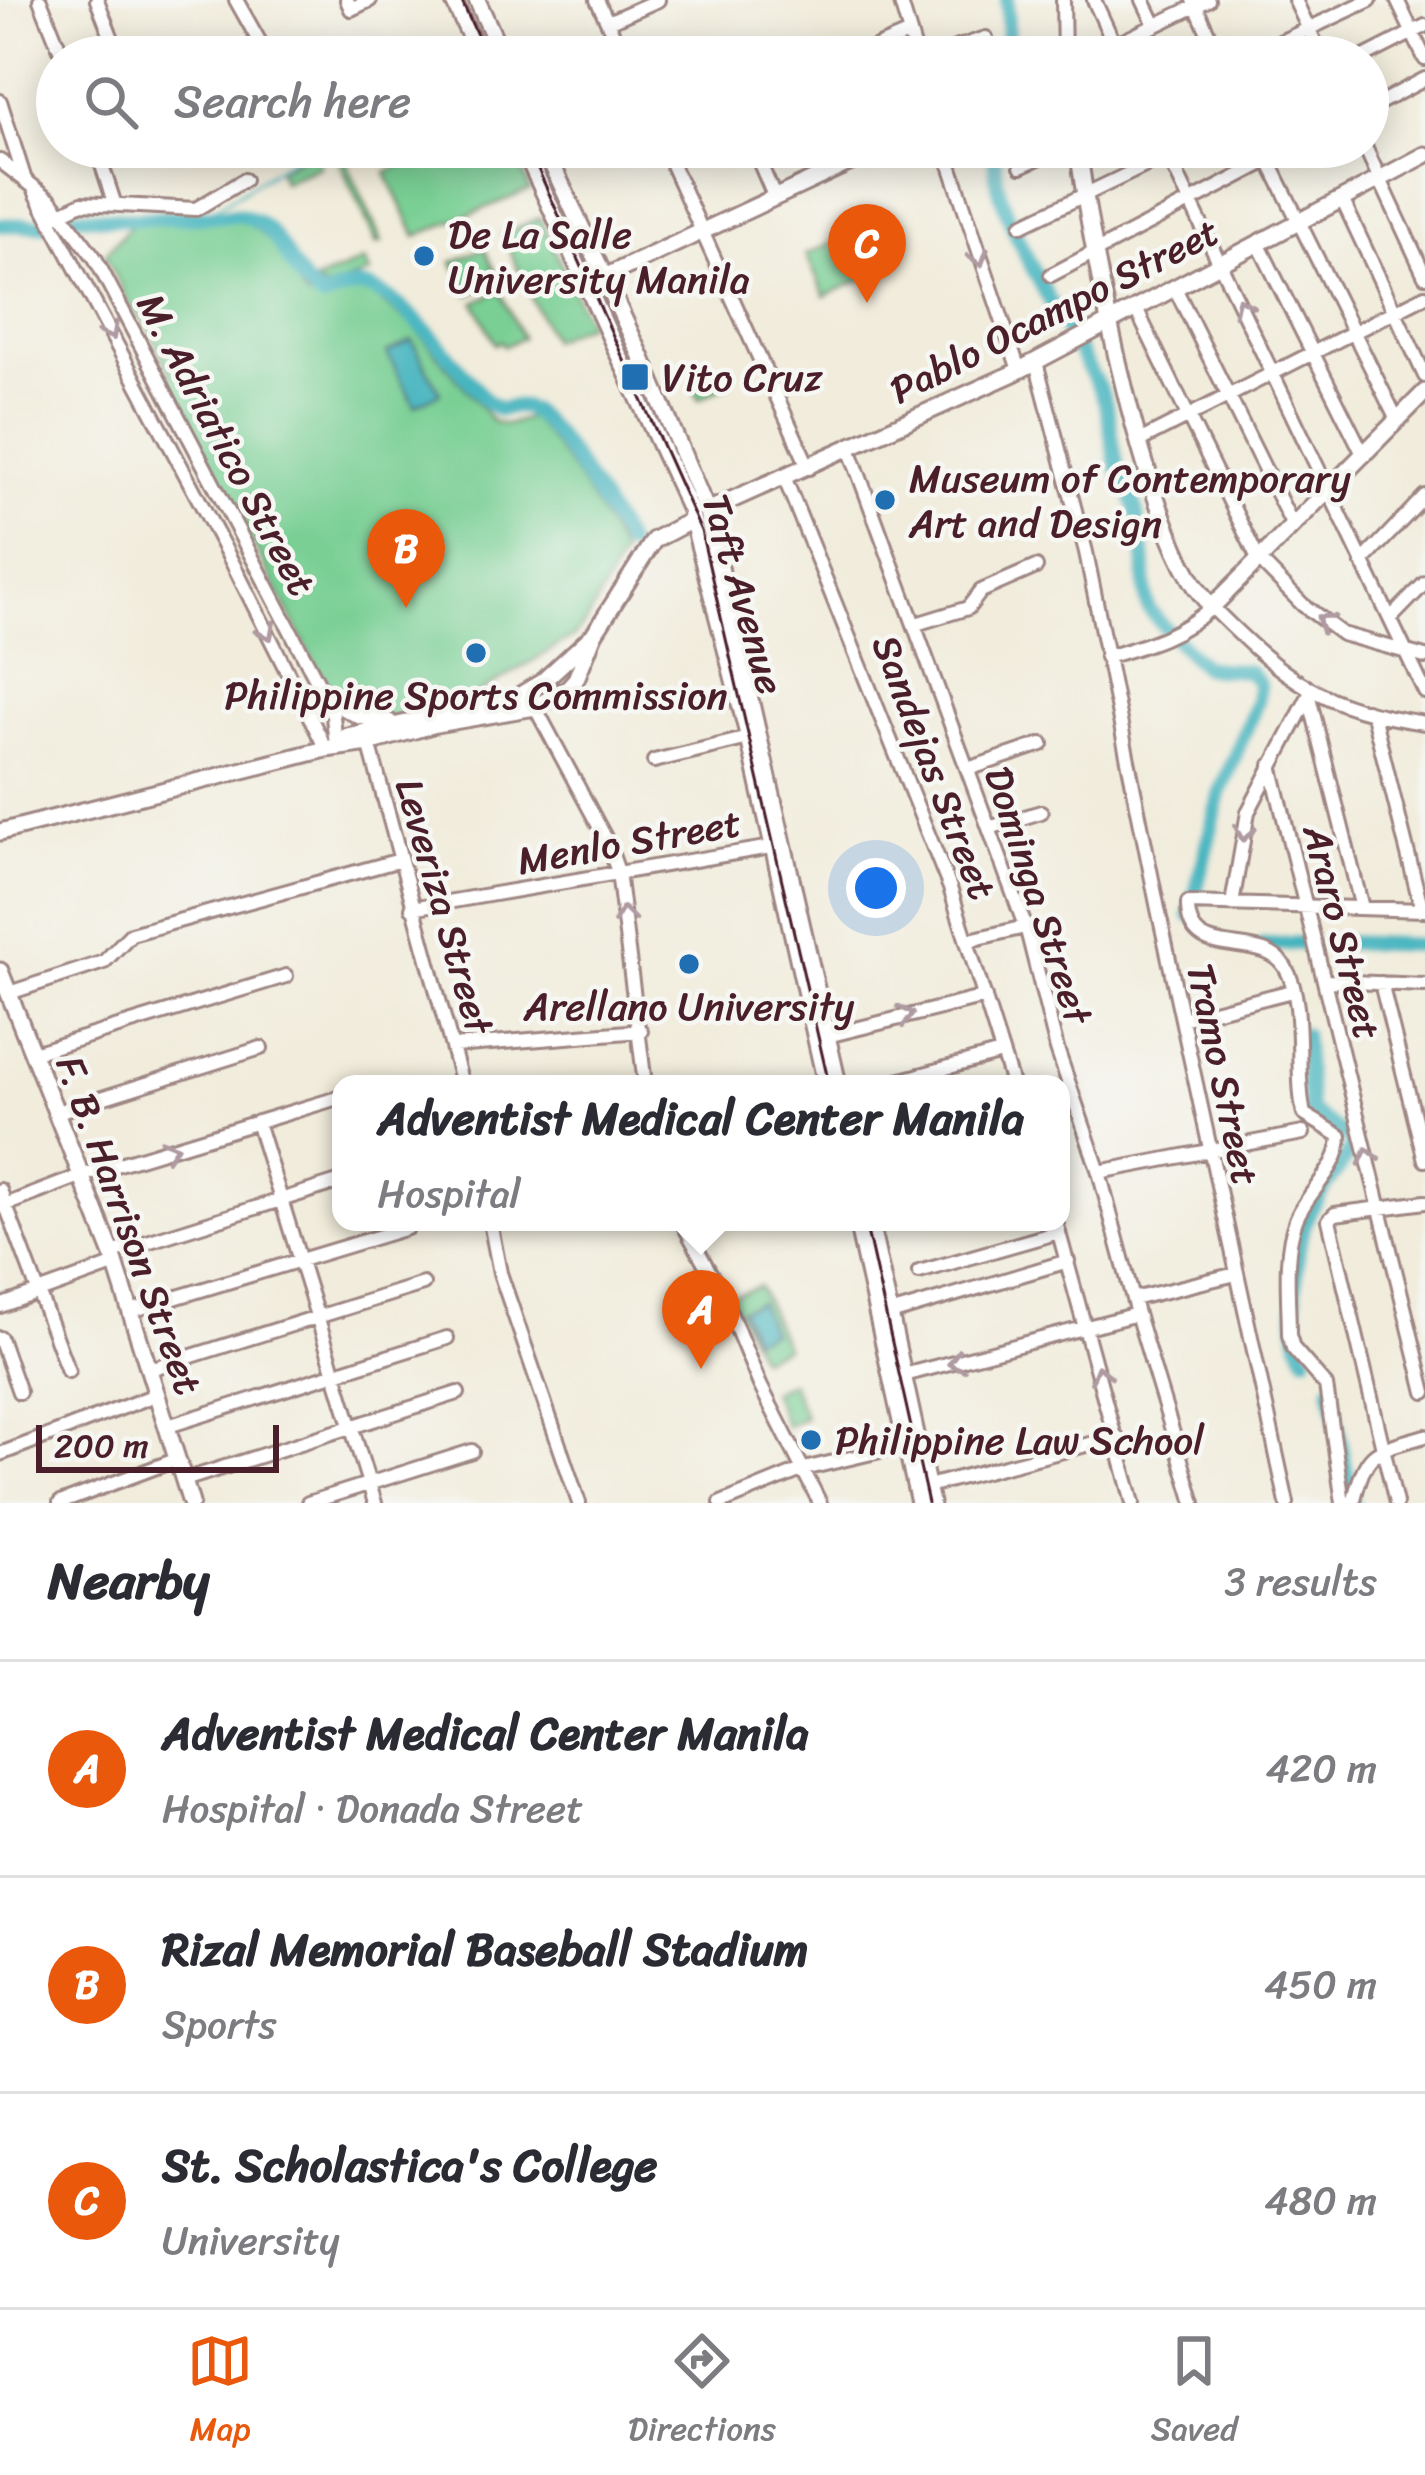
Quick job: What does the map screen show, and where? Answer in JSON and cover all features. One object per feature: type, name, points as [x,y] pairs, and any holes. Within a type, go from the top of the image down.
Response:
[{"type":"main road","points":[[453,0],[470,36]]},
{"type":"main road","points":[[477,0],[493,36]]},
{"type":"main road","name":"Pablo Ocampo Street","points":[[707,511],[1036,362],[1424,158]]},
{"type":"main road","name":"Taft Avenue","points":[[532,168],[692,520],[754,737]]},
{"type":"main road","name":"Taft Avenue","points":[[554,168],[707,511],[822,1038],[835,1075]]},
{"type":"main road","points":[[586,285],[837,168]]},
{"type":"main road","points":[[1081,168],[1094,254],[1141,440],[1177,547],[1197,591],[1212,607],[1425,392]]},
{"type":"main road","points":[[713,543],[727,504]]},
{"type":"main road","points":[[0,832],[331,747],[369,743],[523,706],[576,679],[594,634],[654,540],[692,520]]},
{"type":"main road","points":[[331,747],[346,736],[398,724],[523,706],[594,634]]},
{"type":"main road","points":[[561,665],[576,679]]},
{"type":"main road","points":[[326,698],[360,716],[398,724]]},
{"type":"main road","name":"F. B. Harrison Street","points":[[0,971],[114,1259],[191,1503]]},
{"type":"main road","name":"Taft Avenue","points":[[822,1038],[825,1075]]},
{"type":"main road","points":[[860,1231],[890,1313],[898,1376]]},
{"type":"main road","points":[[871,1231],[920,1503]]},
{"type":"main road","points":[[912,1444],[930,1495]]},
{"type":"street","points":[[40,0],[55,36]]},
{"type":"street","points":[[97,0],[111,36]]},
{"type":"street","points":[[236,0],[256,36]]},
{"type":"street","points":[[349,4],[370,0]]},
{"type":"street","points":[[597,0],[614,36]]},
{"type":"street","points":[[608,22],[658,0]]},
{"type":"street","points":[[900,0],[911,36]]},
{"type":"street","points":[[1063,0],[1064,36]]},
{"type":"street","points":[[1094,0],[1110,36]]},
{"type":"street","points":[[1143,0],[1156,25]]},
{"type":"street","points":[[1295,0],[1312,36]]},
{"type":"street","points":[[1291,36],[1370,0]]},
{"type":"street","points":[[1397,0],[1419,29],[1425,59]]},
{"type":"street","points":[[1140,36],[1199,2],[1212,36]]},
{"type":"street","points":[[1389,44],[1419,29]]},
{"type":"street","points":[[901,36],[910,32]]},
{"type":"street","points":[[1389,98],[1425,79]]},
{"type":"street","name":"M. Adriatico Street","points":[[0,101],[28,182],[105,276],[326,698],[334,716],[331,747]]},
{"type":"street","points":[[0,161],[28,182]]},
{"type":"street","points":[[103,168],[114,202]]},
{"type":"street","points":[[673,168],[809,467]]},
{"type":"street","points":[[762,168],[774,196]]},
{"type":"street","points":[[951,168],[1019,370]]},
{"type":"street","points":[[1022,225],[1136,168]]},
{"type":"street","points":[[1174,168],[1425,692]]},
{"type":"street","points":[[1051,275],[1191,202],[1242,168]]},
{"type":"street","points":[[1272,168],[1397,420]]},
{"type":"street","points":[[1375,168],[1425,276]]},
{"type":"street","points":[[57,221],[82,203],[196,209],[244,180]]},
{"type":"street","points":[[1342,199],[1425,376]]},
{"type":"street","name":"M. Adriatico Street","points":[[57,221],[331,747]]},
{"type":"street","points":[[1258,243],[1364,456]]},
{"type":"street","points":[[1175,288],[1292,524]]},
{"type":"street","points":[[1141,440],[1425,296]]},
{"type":"street","points":[[1136,309],[1258,560],[1320,620],[1342,634],[1425,657]]},
{"type":"street","name":"Tramo Street","points":[[1036,362],[1086,552],[1287,1503]]},
{"type":"street","name":"Dominga Street","points":[[849,448],[1025,927],[1066,1075]]},
{"type":"street","name":"Sandejas Street","points":[[785,479],[970,940],[1009,1075]]},
{"type":"street","points":[[1363,562],[1425,496]]},
{"type":"street","points":[[916,624],[968,608],[981,591],[1036,567]]},
{"type":"street","points":[[1390,619],[1425,583]]},
{"type":"street","points":[[1106,657],[1168,639],[1192,626],[1212,607],[1267,661],[1310,694],[1373,715],[1425,724]]},
{"type":"street","points":[[1232,904],[1248,812],[1310,694]]},
{"type":"street","points":[[1310,694],[1362,908]]},
{"type":"street","points":[[523,706],[608,843],[618,872],[644,1075]]},
{"type":"street","points":[[1342,1503],[1326,1386],[1293,1348],[1288,1335],[1295,1222],[1341,1142],[1335,1132],[1304,1114],[1292,991],[1284,964],[1270,953],[1194,932],[1188,916],[1195,901],[1424,910],[1373,715]]},
{"type":"street","points":[[654,760],[754,737]]},
{"type":"street","name":"Leveriza Street","points":[[369,743],[460,1075]]},
{"type":"street","points":[[968,769],[1042,744]]},
{"type":"street","name":"Araro Street","points":[[1271,765],[1425,1392]]},
{"type":"street","points":[[989,828],[1041,812]]},
{"type":"street","name":"Menlo Street","points":[[412,908],[779,846]]},
{"type":"street","points":[[9,993],[104,962],[130,934],[400,860]]},
{"type":"street","points":[[970,940],[1025,927]]},
{"type":"street","points":[[33,1053],[286,976]]},
{"type":"street","points":[[1326,981],[1425,985]]},
{"type":"street","points":[[1381,983],[1425,1160]]},
{"type":"street","points":[[1182,1019],[1292,991]]},
{"type":"street","points":[[822,1038],[985,998]]},
{"type":"street","points":[[454,1046],[641,1031]]},
{"type":"street","points":[[57,1112],[261,1048]]},
{"type":"street","points":[[919,1075],[1001,1052]]},
{"type":"street","name":"Dominga Street","points":[[1070,1086],[1194,1503]]},
{"type":"street","points":[[3,1206],[83,1175],[332,1099]]},
{"type":"street","points":[[257,1122],[375,1503]]},
{"type":"street","points":[[1099,1172],[1304,1132]]},
{"type":"street","points":[[0,1306],[114,1259],[332,1184]]},
{"type":"street","points":[[0,1190],[68,1371]]},
{"type":"street","points":[[1396,1503],[1328,1220],[1335,1214],[1425,1202]]},
{"type":"street","points":[[131,1311],[397,1231]]},
{"type":"street","points":[[492,1231],[500,1273],[579,1503]]},
{"type":"street","points":[[687,1231],[820,1503]]},
{"type":"street","points":[[919,1272],[1046,1231]]},
{"type":"street","points":[[1059,1231],[1132,1503]]},
{"type":"street","points":[[890,1313],[1068,1262]]},
{"type":"street","points":[[1133,1299],[1237,1274]]},
{"type":"street","points":[[150,1369],[423,1284]]},
{"type":"street","points":[[898,1376],[1137,1315]]},
{"type":"street","points":[[0,1338],[19,1392]]},
{"type":"street","points":[[168,1426],[447,1338]]},
{"type":"street","points":[[0,1454],[158,1394]]},
{"type":"street","points":[[184,1480],[458,1394]]},
{"type":"street","points":[[1352,1503],[1364,1465],[1383,1448],[1425,1436]]},
{"type":"street","points":[[930,1495],[1117,1437]]},
{"type":"street","points":[[721,1503],[804,1469],[912,1444]]},
{"type":"street","points":[[308,1503],[472,1451]]},
{"type":"street","points":[[60,1503],[178,1459]]},
{"type":"green space","points":[[283,168],[315,168],[283,182],[278,171]]},
{"type":"green space","points":[[343,168],[349,168],[382,242],[377,244]]},
{"type":"green space","points":[[396,168],[520,168],[530,190],[416,236],[386,173]]},
{"type":"green space","points":[[540,218],[588,323],[551,340],[502,234]]},
{"type":"green space","points":[[237,220],[270,241],[306,297],[323,302],[361,287],[412,324],[493,422],[506,425],[530,417],[544,433],[580,482],[622,554],[588,620],[574,636],[474,696],[390,718],[332,697],[168,379],[170,374],[147,325],[130,307],[105,254],[132,224]]},
{"type":"green space","points":[[846,237],[865,278],[825,296],[806,254]]},
{"type":"green space","points":[[484,248],[500,281],[469,295],[453,262]]},
{"type":"green space","points":[[364,261],[370,273],[327,289],[313,282]]},
{"type":"green space","points":[[500,291],[522,338],[504,346],[501,341],[495,344],[475,302]]},
{"type":"green space","points":[[723,367],[731,383],[699,399],[691,382]]},
{"type":"green space","points":[[759,1286],[785,1347],[760,1358],[730,1296]]},
{"type":"green space","points":[[791,1382],[805,1418],[786,1426],[771,1391]]},
{"type":"water","points":[[412,340],[440,393],[415,406],[387,353]]},
{"type":"water","points":[[759,1302],[771,1332],[753,1338],[741,1309]]},
{"type":"waterway","points":[[1007,0],[1008,36]]},
{"type":"waterway","points":[[204,216],[278,168]]},
{"type":"waterway","points":[[995,168],[1032,269],[1103,397],[1118,467],[1138,520],[1149,609],[1205,667],[1250,672],[1259,684],[1257,702],[1220,793],[1190,915]]},
{"type":"waterway","points":[[0,225],[43,225],[78,216],[240,215],[256,221],[322,298],[357,287],[384,295],[432,337],[486,401],[499,410],[520,407],[539,417],[581,471],[628,546]]},
{"type":"waterway","points":[[1326,942],[1425,945]]},
{"type":"waterway","points":[[1263,945],[1306,943]]},
{"type":"waterway","points":[[1304,1035],[1310,1111],[1351,1140],[1351,1150],[1314,1205],[1301,1236],[1296,1312],[1306,1356]]},
{"type":"waterway","points":[[1331,1388],[1352,1503]]},
{"type":"tram line","points":[[461,0],[477,36]]},
{"type":"tram line","points":[[537,168],[701,531],[827,1075]]},
{"type":"tram line","points":[[867,1231],[928,1503]]},
{"type":"place","name":"De La Salle University Manila","points":[[424,256]]},
{"type":"place","name":"St. Scholastica's College","points":[[867,303]]},
{"type":"place","name":"Vito Cruz","points":[[635,377]]},
{"type":"place","name":"Museum of Contemporary Art and Design","points":[[885,500]]},
{"type":"place","name":"Rizal Memorial Baseball Stadium","points":[[406,608]]},
{"type":"place","name":"Philippine Sports Commission","points":[[476,653]]},
{"type":"place","name":"Arellano University","points":[[689,964]]},
{"type":"place","name":"Adventist Medical Center Manila","points":[[701,1369]]},
{"type":"place","name":"Philippine Law School","points":[[811,1440]]}]
